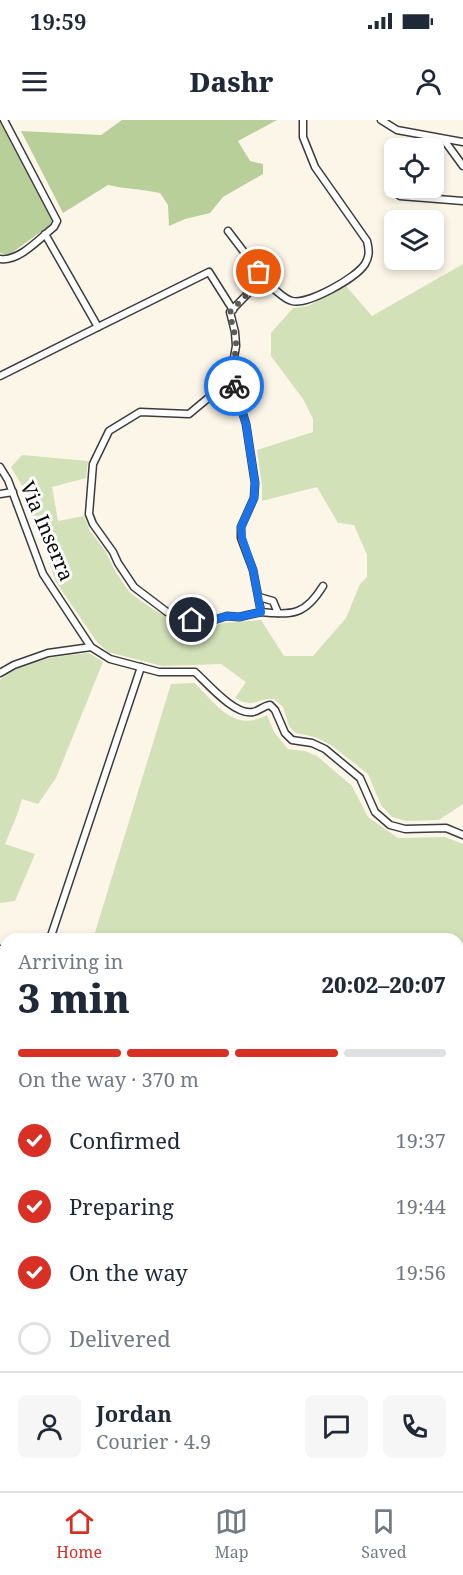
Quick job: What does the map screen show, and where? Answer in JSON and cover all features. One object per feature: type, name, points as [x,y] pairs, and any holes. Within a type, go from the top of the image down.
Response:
[{"type":"street","points":[[0,259],[7,260],[16,256],[56,225],[57,219],[4,120]]},
{"type":"street","points":[[228,231],[254,265],[263,283],[293,302],[306,301],[354,276],[366,262],[369,255],[367,241],[315,168],[303,137],[303,120]]},
{"type":"street","points":[[381,120],[397,130],[435,138]]},
{"type":"street","points":[[444,140],[463,142]]},
{"type":"street","points":[[444,140],[463,166]]},
{"type":"street","points":[[425,198],[463,201]]},
{"type":"street","points":[[45,234],[98,327]]},
{"type":"street","points":[[0,376],[209,272],[233,310]]},
{"type":"street","points":[[261,612],[253,570],[242,538],[241,527],[256,491],[246,424],[231,375],[236,346],[230,312],[256,285],[263,283]]},
{"type":"street","points":[[233,381],[225,384],[189,414],[140,412],[133,414],[110,431],[93,464],[89,514],[93,524],[134,587],[167,612],[192,620],[207,622],[227,616],[239,617],[261,612],[296,613],[317,596],[323,586]]},
{"type":"street","name":"Via Inserra","points":[[0,467],[9,480],[43,574],[91,646],[110,660],[159,672],[195,672],[229,703],[243,712],[254,712],[263,706],[270,705],[285,733],[292,740],[312,743],[325,749],[360,778],[375,812],[390,825],[405,829],[446,828],[463,835]]},
{"type":"street","points":[[0,494],[13,492]]},
{"type":"street","points":[[258,597],[273,601],[278,614]]},
{"type":"street","points":[[0,673],[14,664],[48,653],[91,646]]},
{"type":"street","points":[[52,933],[141,667]]},
{"type":"green space","points":[[122,120],[277,120],[238,141],[250,161],[263,164],[263,174],[223,197],[210,213],[185,219],[169,226],[168,205],[160,193],[108,185],[63,213],[21,131],[101,135]]},
{"type":"green space","points":[[0,121],[52,220],[50,225],[9,255],[0,253]]},
{"type":"green space","points":[[463,264],[463,804],[439,820],[406,821],[392,817],[381,805],[368,774],[331,745],[315,737],[296,733],[289,726],[283,707],[274,699],[247,703],[235,698],[246,682],[221,664],[162,666],[108,652],[97,642],[56,582],[23,487],[11,467],[22,455],[88,461],[86,478],[52,487],[58,521],[84,516],[90,531],[106,552],[115,571],[130,593],[170,618],[204,628],[223,623],[261,620],[284,656],[313,656],[346,618],[360,584],[367,577],[367,555],[354,525],[338,523],[317,487],[262,501],[257,450],[313,432],[313,419],[303,399],[271,356],[271,333],[293,308],[308,306],[346,286],[372,316]]},
{"type":"green space","points":[[89,653],[103,662],[56,778],[38,804],[22,799],[5,844],[35,854],[15,901],[0,903],[0,680],[9,673],[31,663],[54,657]]},
{"type":"green space","points":[[194,683],[226,714],[244,721],[255,720],[267,715],[274,732],[288,749],[305,751],[317,756],[352,786],[368,817],[398,838],[445,837],[463,844],[463,933],[95,933],[171,684]]},
{"type":"way so far","points":[[234,386],[231,375],[236,346],[230,312],[256,285],[263,283],[259,272]]},
{"type":"route","points":[[192,620],[207,622],[227,616],[239,617],[261,612],[253,570],[242,538],[243,519],[256,491],[246,424],[234,386]]}]
